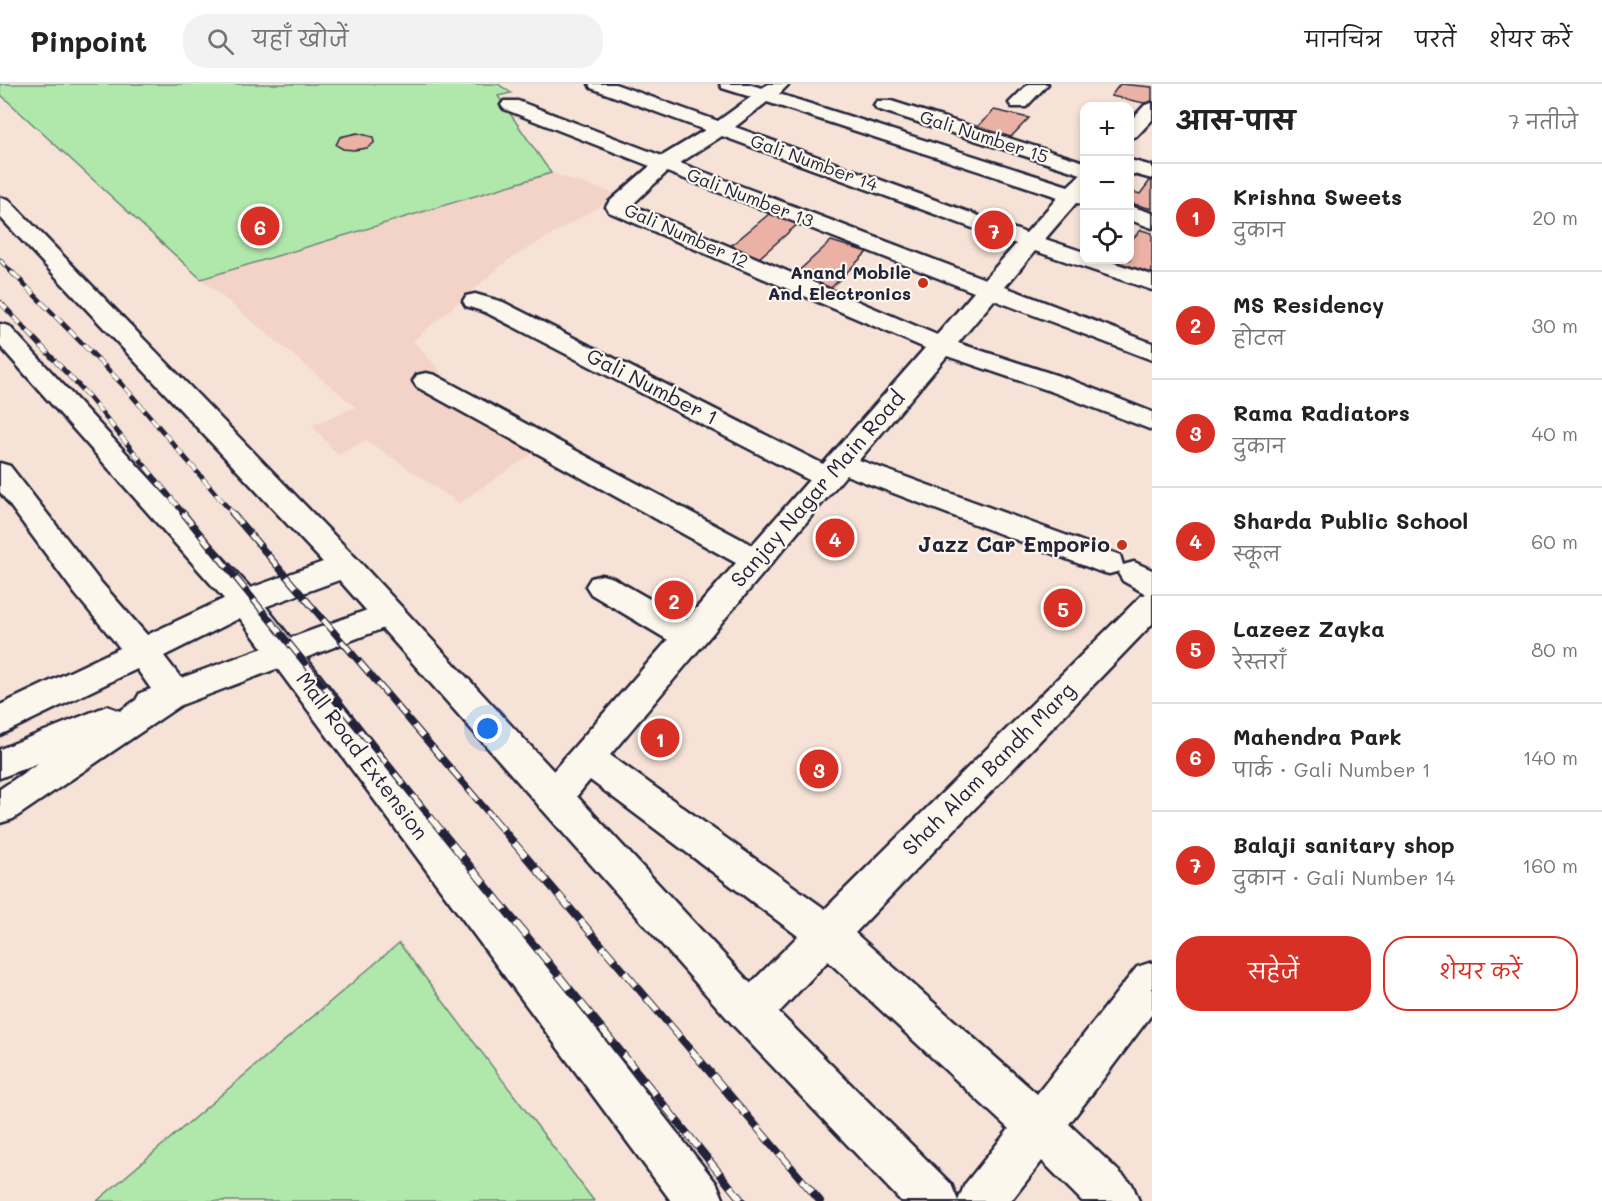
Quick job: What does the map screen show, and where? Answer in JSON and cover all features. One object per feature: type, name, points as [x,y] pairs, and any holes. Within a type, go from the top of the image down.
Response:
[{"type":"street","name":"Gali Number 14","points":[[598,84],[1031,242],[1152,283]]},
{"type":"street","points":[[729,84],[773,90],[1080,184]]},
{"type":"street","points":[[1019,103],[1040,84]]},
{"type":"street","name":"Gali Number 12","points":[[773,90],[720,129],[664,164],[617,207],[941,346]]},
{"type":"street","name":"Gali Number 13","points":[[511,105],[1152,352]]},
{"type":"street","name":"Gali Number 15","points":[[884,105],[1080,184]]},
{"type":"street","points":[[1134,128],[1151,111]]},
{"type":"street","points":[[1134,167],[1152,173]]},
{"type":"street","name":"Sanjay Nagar Main Road","points":[[553,797],[833,470],[1080,187]]},
{"type":"street","points":[[0,204],[345,566],[750,1013],[934,1201]]},
{"type":"street","points":[[1134,214],[1152,221]]},
{"type":"street","name":"Gali Number 1","points":[[475,301],[494,307],[833,470],[1132,574]]},
{"type":"street","name":"Mall Road Extension","points":[[0,331],[245,602],[700,1201]]},
{"type":"street","points":[[941,346],[1062,386],[1152,422]]},
{"type":"street","points":[[426,381],[756,561]]},
{"type":"street","points":[[0,471],[87,587],[142,651],[173,693]]},
{"type":"street","points":[[0,721],[245,602],[345,566]]},
{"type":"street","points":[[602,586],[691,638]]},
{"type":"street","name":"Shah Alam Bandh Marg","points":[[750,1013],[1152,604]]},
{"type":"street","points":[[0,764],[173,693],[389,614]]},
{"type":"street","points":[[0,808],[173,693]]},
{"type":"street","points":[[587,758],[827,934],[1048,1115],[1115,1201]]},
{"type":"street","points":[[982,1201],[1152,981]]},
{"type":"shaded area","points":[[551,173],[619,195],[508,260],[413,341],[441,372],[417,382],[541,448],[459,503],[366,440],[338,455],[312,425],[356,407],[201,279]]},
{"type":"green space","points":[[0,84],[498,84],[511,93],[498,96],[551,173],[201,279],[0,94]]},
{"type":"green space","points":[[399,943],[594,1201],[97,1201]]},
{"type":"building","points":[[1120,84],[1152,87],[1152,100],[1149,104],[1111,96]]},
{"type":"building","points":[[994,110],[1029,118],[1008,140],[973,131]]},
{"type":"building","points":[[357,133],[373,137],[374,143],[367,148],[354,150],[343,149],[336,145],[340,137]]},
{"type":"building","points":[[1152,178],[1152,209],[1134,204],[1134,192],[1140,194]]},
{"type":"building","points":[[769,214],[799,223],[758,259],[727,249]]},
{"type":"building","points":[[1141,230],[1152,233],[1152,280],[1105,264],[1134,264],[1134,237]]},
{"type":"building","points":[[831,241],[867,252],[828,291],[790,279]]},
{"type":"railway","points":[[0,260],[14,275]]},
{"type":"railway","points":[[13,273],[122,384],[234,515]]},
{"type":"railway","points":[[0,302],[89,397],[185,515]]},
{"type":"railway","points":[[183,513],[431,818]]},
{"type":"railway","points":[[232,513],[493,818]]},
{"type":"railway","points":[[430,817],[742,1201]]},
{"type":"railway","points":[[492,817],[820,1201]]},
{"type":"place","name":"Mahendra Park","points":[[260,226]]},
{"type":"place","name":"Balaji sanitary shop","points":[[994,230]]},
{"type":"place","name":"Anand Mobile And Electronics","points":[[923,283]]},
{"type":"place","name":"Sharda Public School","points":[[835,538]]},
{"type":"place","name":"Jazz Car Emporio","points":[[1122,545]]},
{"type":"place","name":"MS Residency","points":[[674,600]]},
{"type":"place","name":"Lazeez Zayka","points":[[1063,608]]},
{"type":"place","name":"Krishna Sweets","points":[[660,738]]},
{"type":"place","name":"Rama Radiators","points":[[819,769]]}]
